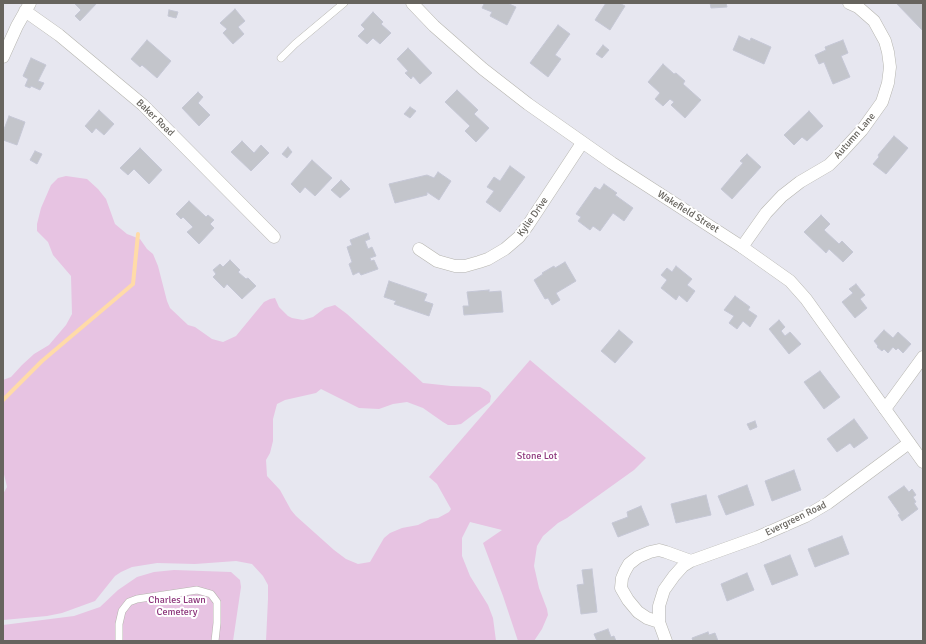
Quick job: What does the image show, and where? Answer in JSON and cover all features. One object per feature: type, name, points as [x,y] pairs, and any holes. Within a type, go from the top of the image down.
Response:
[{"type":"street","name":"Wakefield Street","points":[[412,3],[434,26],[483,69],[528,104],[582,143],[674,204],[742,246],[783,275],[797,288],[923,462]]},
{"type":"street","name":"Autumn Lane","points":[[742,246],[766,214],[782,196],[791,188],[829,165],[839,156],[862,130],[882,102],[888,83],[890,67],[885,40],[874,22],[862,10],[850,3]]},
{"type":"street","points":[[3,57],[14,31],[28,7]]},
{"type":"street","name":"Baker Road","points":[[28,7],[59,35],[143,105],[274,237]]},
{"type":"street","name":"Kylie Drive","points":[[419,249],[438,261],[455,266],[479,262],[505,250],[519,237],[528,225],[582,143]]},
{"type":"street","points":[[884,409],[923,357]]},
{"type":"street","name":"Evergreen Road","points":[[666,641],[659,622],[659,606],[664,590],[678,571],[691,562],[758,537],[806,516],[828,503],[909,443]]},
{"type":"street","points":[[659,622],[647,618],[638,612],[624,596],[621,583],[625,571],[629,564],[638,557],[659,550],[691,562]]},
{"type":"lane","points":[[281,58],[295,44],[344,3]]},
{"type":"lane","points":[[119,641],[119,624],[122,611],[129,602],[137,599],[197,590],[211,594],[217,602],[218,623],[215,641]]},
{"type":"green space","name":"Stone Lot","points":[[66,176],[87,179],[98,189],[106,199],[115,224],[127,234],[140,239],[147,249],[153,254],[170,308],[188,325],[195,327],[212,339],[223,342],[236,336],[264,302],[270,299],[275,298],[279,307],[288,316],[303,320],[313,317],[325,308],[335,305],[347,314],[423,383],[480,387],[489,392],[491,396],[490,402],[461,424],[455,425],[448,425],[423,408],[407,402],[393,404],[379,409],[359,408],[321,389],[316,393],[285,400],[277,404],[273,419],[273,441],[270,453],[266,460],[267,476],[280,490],[296,516],[346,559],[358,564],[370,562],[384,538],[390,533],[402,528],[418,525],[430,519],[438,518],[449,512],[451,509],[437,484],[429,477],[530,360],[646,458],[634,470],[558,523],[543,536],[537,546],[534,566],[539,588],[548,615],[542,629],[534,641],[518,641],[483,543],[502,530],[470,522],[462,538],[462,556],[470,576],[488,605],[493,618],[496,641],[266,641],[268,585],[263,576],[252,564],[236,561],[195,564],[157,563],[132,567],[115,576],[95,601],[62,613],[47,616],[3,620],[3,494],[7,487],[3,470],[3,380],[11,377],[34,354],[49,345],[66,325],[72,314],[71,276],[53,255],[48,242],[37,231],[41,208],[51,185],[58,178]]},
{"type":"green space","name":"Charles Lawn Cemetery","points":[[174,570],[231,572],[240,580],[241,587],[233,641],[3,641],[3,625],[74,616],[100,607],[118,590],[137,577],[154,572]]},
{"type":"building","points":[[75,3],[97,3],[80,21],[75,16],[81,10]]},
{"type":"building","points":[[482,3],[507,3],[516,7],[507,25],[490,16],[492,12],[482,8],[484,4]]},
{"type":"building","points":[[606,3],[619,3],[625,6],[610,30],[595,20]]},
{"type":"building","points":[[710,3],[726,3],[727,7],[711,8]]},
{"type":"building","points":[[896,3],[921,3],[923,5],[923,31]]},
{"type":"building","points":[[235,9],[245,21],[238,27],[244,34],[233,44],[223,33],[227,29],[220,23]]},
{"type":"building","points":[[169,10],[178,12],[176,18],[168,16]]},
{"type":"building","points":[[373,12],[383,22],[381,24],[391,33],[380,44],[373,38],[367,44],[358,36],[365,29],[361,25]]},
{"type":"building","points":[[558,25],[570,34],[555,55],[561,59],[548,77],[530,63]]},
{"type":"building","points":[[739,36],[750,41],[751,38],[771,47],[764,64],[733,50]]},
{"type":"building","points":[[147,40],[171,61],[157,78],[142,65],[140,67],[131,59]]},
{"type":"building","points":[[843,40],[848,53],[841,56],[850,77],[833,84],[824,62],[819,64],[815,55],[826,50],[825,47]]},
{"type":"building","points":[[603,45],[609,50],[602,58],[596,54]]},
{"type":"building","points":[[408,48],[432,73],[420,84],[413,76],[411,79],[405,73],[408,71],[397,59]]},
{"type":"building","points":[[31,58],[46,65],[38,81],[44,83],[40,90],[31,86],[30,88],[25,86],[28,79],[23,76]]},
{"type":"building","points":[[663,64],[685,81],[683,84],[701,100],[685,118],[671,105],[674,102],[670,99],[663,106],[655,99],[660,93],[648,82]]},
{"type":"building","points":[[457,90],[478,110],[474,114],[489,128],[476,142],[465,131],[470,126],[445,102]]},
{"type":"building","points":[[198,92],[203,97],[198,103],[210,115],[199,126],[182,108]]},
{"type":"building","points":[[410,107],[416,111],[410,118],[404,114]]},
{"type":"building","points":[[99,110],[114,124],[104,135],[96,128],[92,133],[85,126]]},
{"type":"building","points":[[809,111],[823,126],[807,141],[802,137],[794,145],[784,135]]},
{"type":"building","points":[[9,116],[25,122],[17,145],[3,140],[3,132]]},
{"type":"building","points":[[894,136],[908,148],[886,174],[873,164],[879,157],[878,155]]},
{"type":"building","points":[[242,141],[254,153],[261,145],[269,153],[251,171],[231,152]]},
{"type":"building","points":[[288,147],[292,152],[287,158],[282,154]]},
{"type":"building","points":[[140,148],[162,170],[149,184],[134,169],[128,175],[120,168]]},
{"type":"building","points":[[35,151],[42,154],[37,164],[30,160]]},
{"type":"building","points":[[747,154],[761,167],[732,199],[721,189],[743,163],[740,161]]},
{"type":"building","points":[[312,160],[332,178],[315,196],[305,187],[300,193],[291,184]]},
{"type":"building","points":[[510,166],[525,177],[500,212],[486,202],[494,191],[487,187],[494,177],[500,181]]},
{"type":"building","points":[[438,172],[451,181],[439,200],[427,192],[427,195],[395,203],[389,184],[427,175],[434,178]]},
{"type":"building","points":[[341,180],[350,189],[340,198],[331,190]]},
{"type":"building","points":[[604,184],[617,193],[615,195],[633,208],[624,221],[613,213],[600,231],[593,226],[590,230],[578,221],[581,217],[576,214],[595,187],[600,190]]},
{"type":"building","points":[[189,201],[206,217],[208,215],[214,220],[210,224],[214,228],[199,244],[187,232],[193,227],[183,217],[181,219],[176,214]]},
{"type":"building","points":[[821,215],[830,224],[824,230],[839,244],[842,241],[853,252],[843,262],[829,249],[826,253],[804,232]]},
{"type":"building","points":[[368,233],[370,239],[365,241],[368,249],[372,247],[376,256],[370,258],[371,261],[374,260],[378,269],[361,275],[359,272],[353,275],[349,264],[352,262],[347,247],[352,245],[350,240]]},
{"type":"building","points":[[230,260],[240,270],[238,272],[246,279],[248,278],[256,286],[242,299],[227,284],[224,288],[213,277],[216,274],[213,270],[220,264],[223,267]]},
{"type":"building","points":[[565,262],[576,281],[556,293],[560,300],[552,305],[548,298],[545,299],[534,280],[554,266],[555,268]]},
{"type":"building","points":[[676,266],[692,279],[687,285],[695,291],[687,302],[679,295],[676,300],[661,288],[667,280],[661,275],[667,268],[672,272]]},
{"type":"building","points":[[389,281],[427,294],[424,301],[433,304],[429,316],[394,304],[396,301],[384,297]]},
{"type":"building","points":[[856,284],[865,295],[860,299],[867,308],[855,318],[842,302],[853,293],[849,289]]},
{"type":"building","points":[[489,290],[489,292],[501,291],[503,312],[464,315],[463,306],[469,306],[467,292]]},
{"type":"building","points":[[735,296],[750,307],[748,310],[757,316],[750,327],[743,321],[737,329],[729,323],[734,316],[724,310]]},
{"type":"building","points":[[779,320],[785,327],[781,331],[785,336],[790,332],[801,344],[789,354],[769,329]]},
{"type":"building","points":[[619,330],[633,342],[615,363],[601,351]]},
{"type":"building","points":[[884,330],[893,338],[898,332],[911,344],[903,353],[898,348],[896,350],[893,347],[888,353],[884,349],[882,351],[877,347],[878,346],[874,341]]},
{"type":"building","points":[[820,371],[840,397],[824,409],[804,382]]},
{"type":"building","points":[[854,419],[868,438],[854,448],[850,443],[837,452],[827,439]]},
{"type":"building","points":[[755,421],[757,427],[750,430],[747,424]]},
{"type":"building","points":[[794,470],[801,490],[772,501],[765,481]]},
{"type":"building","points":[[747,485],[754,505],[726,515],[718,496]]},
{"type":"building","points":[[904,486],[909,492],[912,489],[916,495],[913,497],[916,502],[914,503],[918,509],[902,521],[898,515],[900,514],[888,497]]},
{"type":"building","points":[[706,495],[711,515],[676,523],[671,504]]},
{"type":"building","points":[[641,506],[649,525],[618,537],[612,523],[628,517],[627,512]]},
{"type":"building","points":[[842,536],[849,554],[815,567],[808,549]]},
{"type":"building","points":[[790,555],[798,575],[772,585],[764,565]]},
{"type":"building","points":[[592,569],[597,612],[581,614],[577,585],[584,584],[582,570]]},
{"type":"building","points":[[747,573],[754,590],[727,601],[721,584]]},
{"type":"building","points":[[608,629],[611,637],[614,636],[616,641],[597,641],[594,634]]},
{"type":"building","points":[[708,632],[709,635],[715,633],[718,641],[693,641],[692,638]]},
{"type":"waterway","points":[[3,400],[42,361],[133,284],[138,234]]}]
